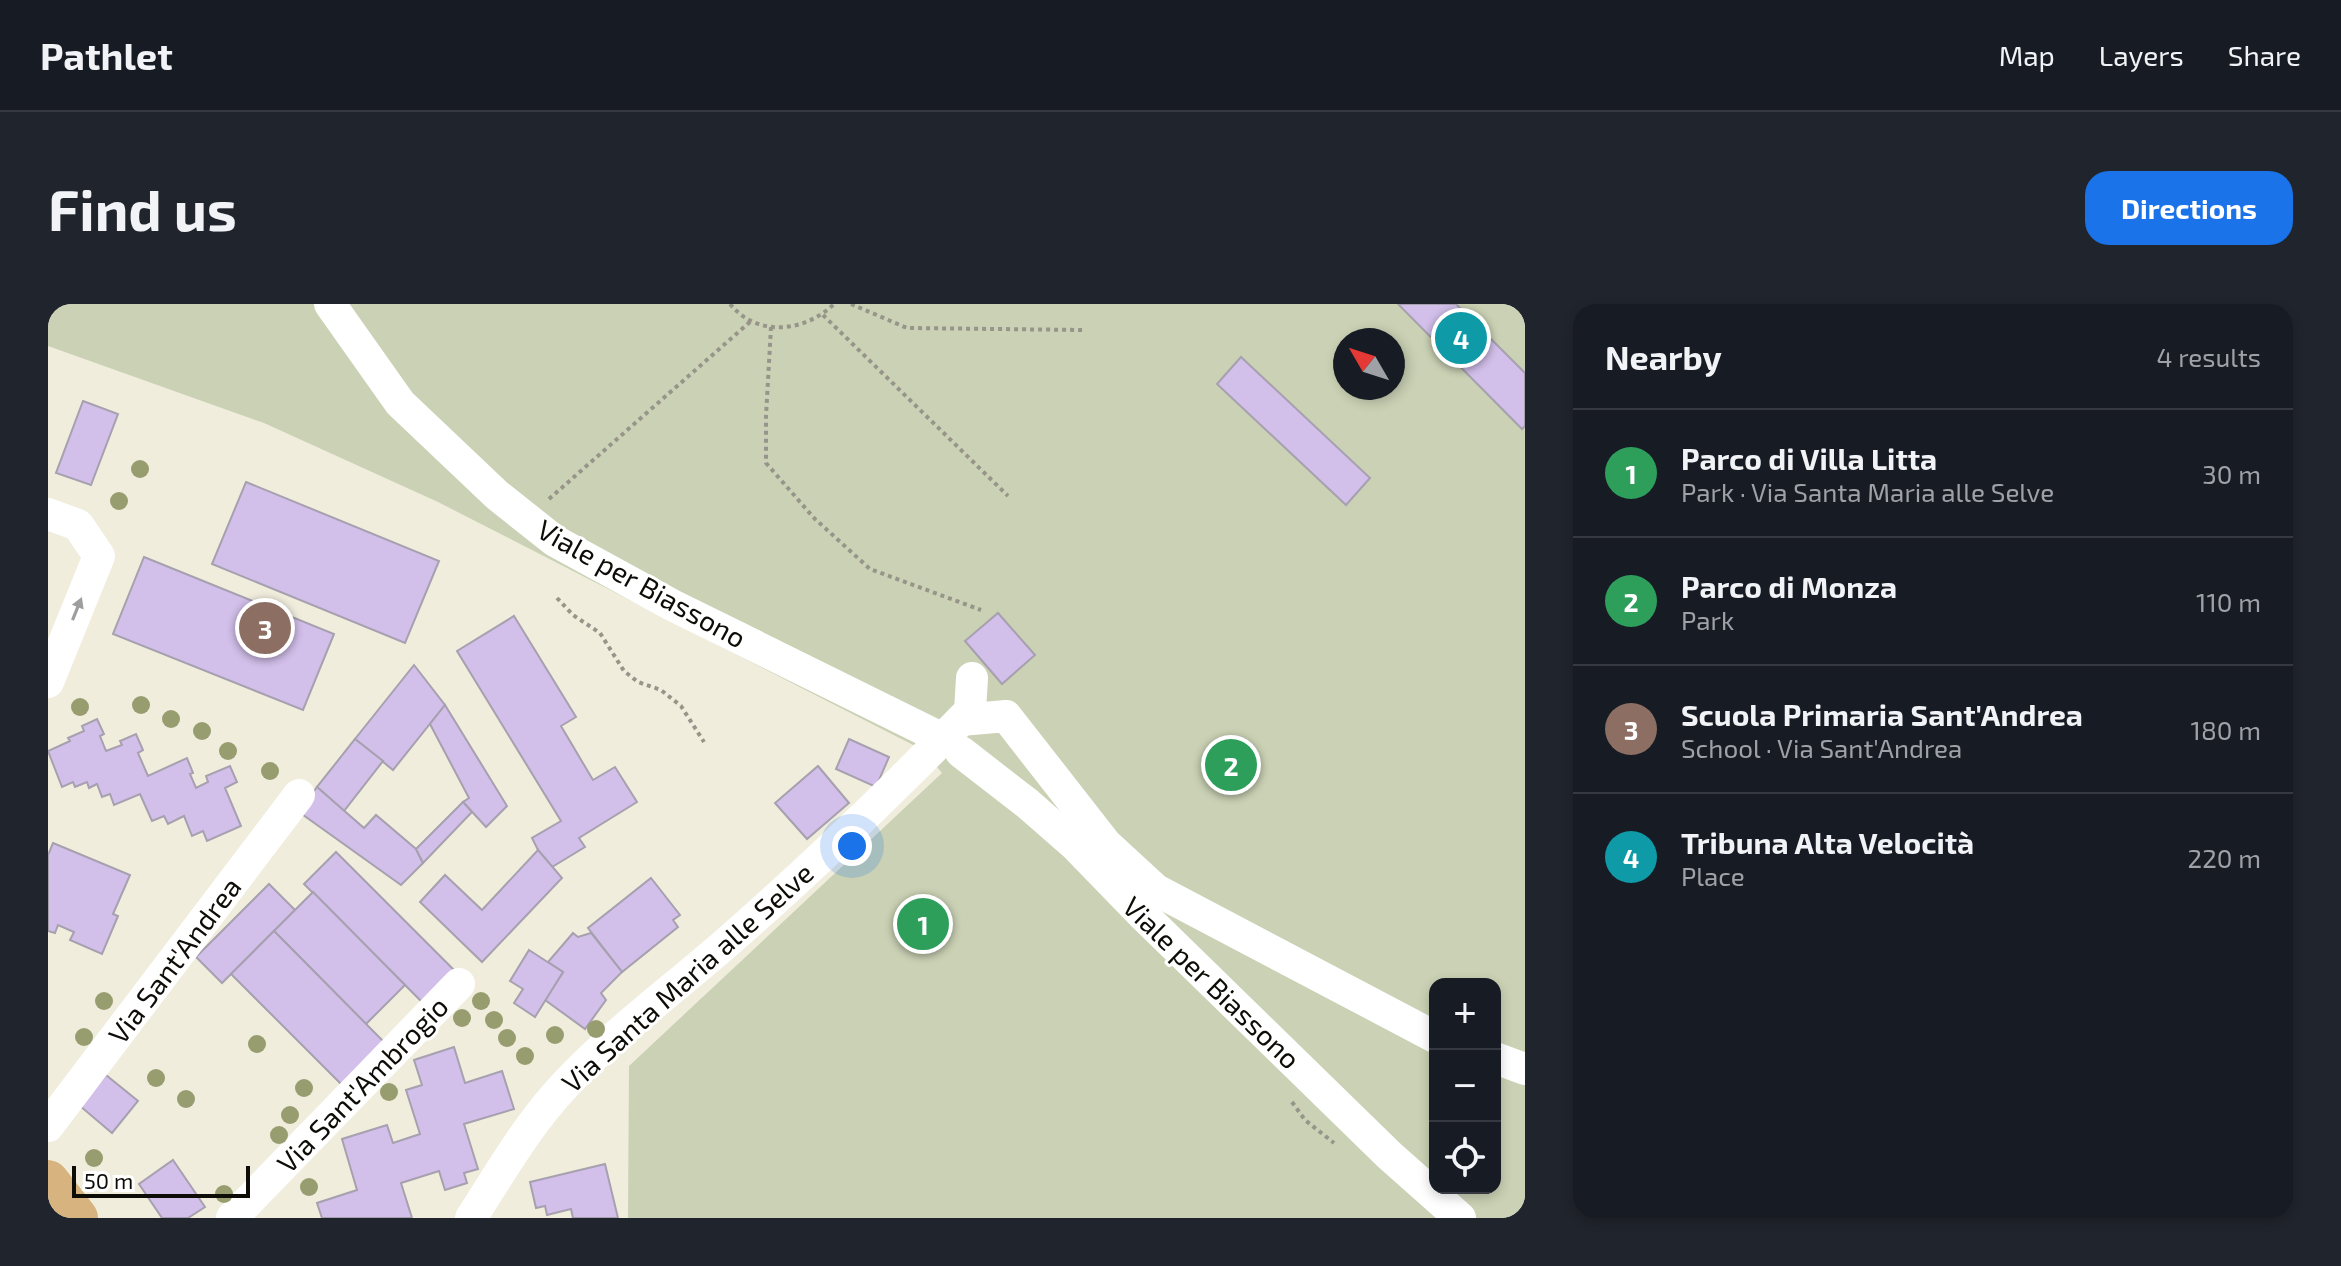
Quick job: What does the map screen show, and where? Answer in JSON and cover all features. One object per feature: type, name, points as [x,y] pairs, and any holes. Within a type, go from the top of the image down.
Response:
[{"type":"main road","points":[[48,1181],[77,1218]]},
{"type":"street","name":"Viale per Biassono","points":[[330,304],[400,403],[497,495],[555,541],[672,605],[952,735],[1076,846],[1389,1155],[1460,1218]]},
{"type":"street","points":[[48,514],[78,525],[99,556],[48,682]]},
{"type":"street","name":"Via Santa Maria alle Selve","points":[[471,1218],[518,1146],[563,1087],[615,1036],[726,943],[952,735],[970,711],[972,678]]},
{"type":"street","points":[[952,735],[1006,716],[1106,844],[1156,890],[1429,1034]]},
{"type":"street","name":"Via Sant'Andrea","points":[[48,1126],[299,795]]},
{"type":"street","name":"Via Sant'Ambrogio","points":[[232,1218],[459,984]]},
{"type":"street","points":[[1501,1060],[1525,1069]]},
{"type":"path","points":[[730,304],[751,321],[771,327],[799,326],[823,315],[834,304]]},
{"type":"path","points":[[851,304],[907,328],[1085,330]]},
{"type":"path","points":[[823,315],[1008,496]]},
{"type":"path","points":[[527,519],[751,321]]},
{"type":"path","points":[[771,327],[766,463],[814,518],[870,569],[981,610]]},
{"type":"path","points":[[557,598],[573,615],[600,633],[624,671],[638,682],[661,690],[681,706],[704,742]]},
{"type":"green space","points":[[48,304],[1525,304],[1525,1218],[628,1218],[629,1066],[942,773],[923,750],[438,502],[264,423],[48,346]]},
{"type":"building","points":[[1398,304],[1456,304],[1525,373],[1525,426],[1522,429]]},
{"type":"building","points":[[1241,357],[1370,478],[1346,505],[1217,384]]},
{"type":"building","points":[[83,401],[118,414],[91,485],[56,473]]},
{"type":"building","points":[[246,482],[439,561],[405,643],[212,564]]},
{"type":"building","points":[[144,557],[334,634],[303,710],[113,634]]},
{"type":"building","points":[[998,613],[1035,655],[1002,684],[965,641]]},
{"type":"building","points":[[514,616],[576,717],[561,726],[593,780],[615,767],[637,802],[579,838],[585,847],[552,867],[532,838],[561,821],[457,651]]},
{"type":"building","points":[[414,665],[445,705],[393,770],[355,739]]},
{"type":"building","points":[[445,705],[507,806],[486,827],[463,802],[469,798],[430,724]]},
{"type":"building","points":[[97,719],[104,734],[100,736],[106,751],[122,745],[120,741],[136,734],[143,750],[138,753],[148,776],[187,758],[196,788],[208,782],[206,776],[230,766],[237,782],[225,788],[241,826],[207,841],[203,831],[192,836],[184,816],[168,824],[164,816],[152,821],[140,794],[114,805],[110,794],[102,797],[97,784],[89,788],[87,782],[75,787],[73,782],[62,787],[48,751],[70,741],[68,738],[84,731],[82,726]]},
{"type":"building","points":[[355,739],[383,761],[344,811],[317,787]]},
{"type":"building","points":[[849,739],[889,757],[876,787],[836,769]]},
{"type":"building","points":[[818,766],[849,803],[807,839],[775,803]]},
{"type":"building","points":[[317,787],[364,828],[376,815],[416,849],[423,863],[401,885],[299,812]]},
{"type":"building","points":[[463,802],[472,812],[423,863],[416,849]]},
{"type":"building","points":[[53,843],[130,875],[113,914],[118,916],[102,954],[70,940],[74,932],[58,925],[55,933],[48,931],[48,855]]},
{"type":"building","points":[[538,850],[562,878],[482,962],[420,902],[445,875],[482,910]]},
{"type":"building","points":[[336,852],[457,973],[425,1005],[304,884]]},
{"type":"building","points":[[651,878],[680,915],[673,920],[678,927],[622,972],[588,928]]},
{"type":"building","points":[[269,884],[295,910],[222,983],[196,957]]},
{"type":"building","points":[[313,892],[405,985],[366,1024],[274,931]]},
{"type":"building","points":[[274,931],[384,1042],[342,1085],[231,974]]},
{"type":"building","points":[[573,933],[578,937],[591,933],[622,972],[601,993],[606,1000],[585,1029],[545,1000],[563,972],[548,962]]},
{"type":"building","points":[[529,950],[563,972],[535,1017],[514,1003],[523,989],[510,981]]},
{"type":"building","points":[[454,1047],[465,1083],[502,1071],[514,1109],[464,1124],[478,1169],[464,1173],[467,1183],[445,1190],[439,1171],[401,1183],[412,1218],[322,1218],[317,1203],[357,1190],[342,1139],[387,1125],[393,1143],[420,1134],[406,1090],[422,1085],[414,1060]]},
{"type":"building","points":[[106,1075],[138,1101],[112,1133],[80,1106]]},
{"type":"building","points":[[173,1160],[205,1207],[188,1218],[162,1218],[139,1184]]},
{"type":"building","points":[[605,1164],[618,1218],[573,1218],[571,1209],[547,1215],[545,1206],[536,1208],[530,1182]]},
{"type":"place","name":"Tribuna Alta Velocità","points":[[1461,338]]},
{"type":"place","name":"Scuola Primaria Sant'Andrea","points":[[265,628]]},
{"type":"place","name":"Parco di Monza","points":[[1231,765]]},
{"type":"place","name":"Parco di Villa Litta","points":[[923,924]]}]
